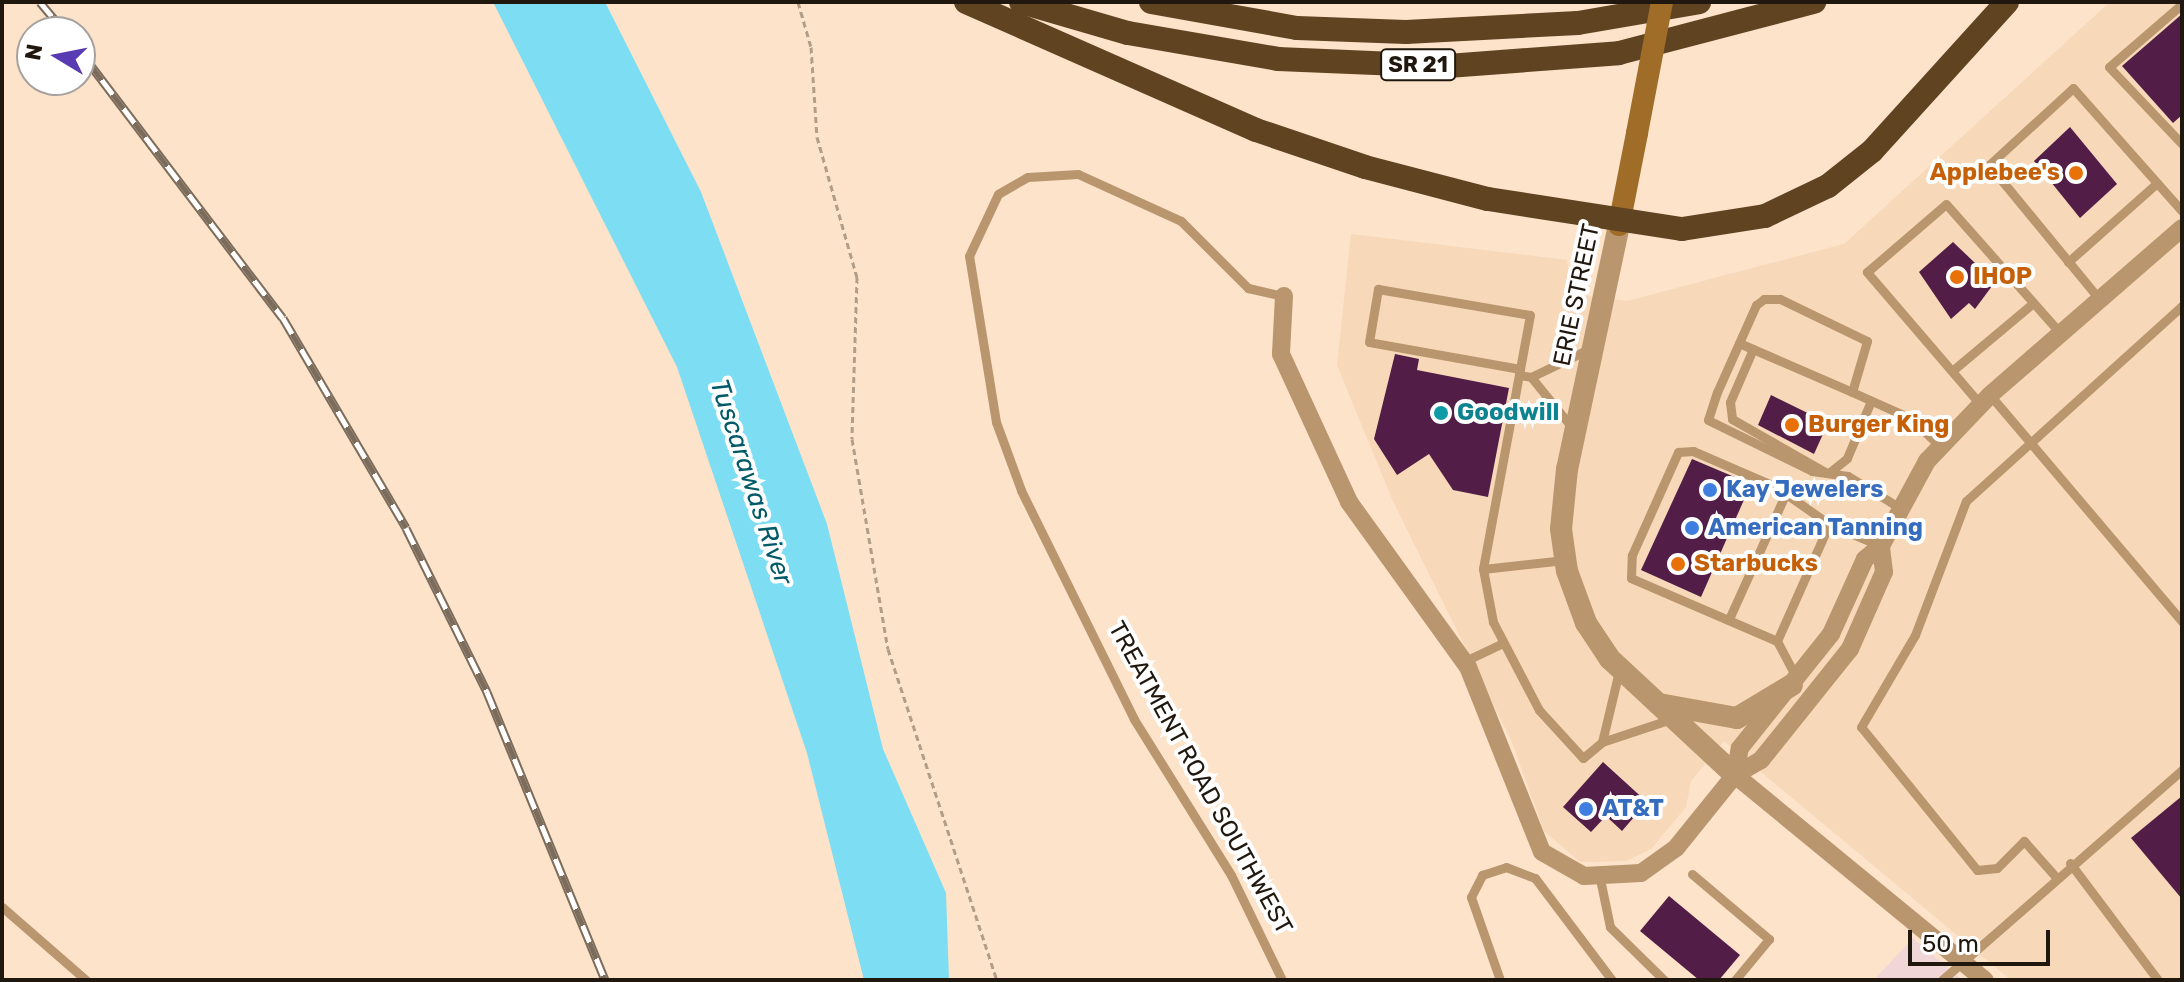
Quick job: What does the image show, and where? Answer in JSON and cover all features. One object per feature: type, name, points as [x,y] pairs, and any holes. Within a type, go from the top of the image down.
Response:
[{"type":"highway","points":[[966,2],[1283,139],[1488,199],[1619,225],[1738,223],[1816,194],[1872,151],[2007,2]]},
{"type":"highway","name":"SR 21","points":[[1021,2],[1128,33],[1278,59],[1448,66],[1619,53],[1814,2]]},
{"type":"highway","name":"SR 21","points":[[1151,2],[1297,28],[1406,32],[1578,23],[1699,2]]},
{"type":"main road","name":"ERIE STREET","points":[[1619,225],[1662,2]]},
{"type":"street","name":"ERIE STREET","points":[[1619,225],[1574,431],[1561,512],[1565,560],[1586,623],[1620,670],[1735,775]]},
{"type":"street","points":[[1735,775],[1761,760],[1850,649],[1884,572],[1881,546],[1897,506],[1941,447],[1985,400],[2182,228]]},
{"type":"street","name":"TREATMENT ROAD SOUTHWEST","points":[[1284,296],[1281,354],[1349,502],[1465,661],[1532,838],[1555,863],[1600,879],[1641,873],[1664,860],[1735,775]]},
{"type":"street","points":[[1735,775],[1740,748],[1839,622],[1865,559],[1881,546]]},
{"type":"street","points":[[1654,703],[1737,718],[1794,682]]},
{"type":"street","points":[[1735,775],[1985,980]]},
{"type":"lane","points":[[2182,4],[2109,67],[2182,144]]},
{"type":"lane","points":[[2100,300],[1989,165],[2073,88],[2182,211]]},
{"type":"lane","name":"TREATMENT ROAD SOUTHWEST","points":[[1282,980],[1231,875],[1134,719],[1021,490],[996,422],[969,256],[998,194],[1028,177],[1078,174],[1181,221],[1248,288],[1284,296]]},
{"type":"lane","points":[[2068,262],[2157,183]]},
{"type":"lane","points":[[2061,334],[1946,204],[1867,272],[1952,371],[2029,440],[2182,621]]},
{"type":"lane","points":[[1574,431],[1531,377],[1519,372],[1369,342],[1378,289],[1530,315],[1519,372],[1483,569],[1503,643],[1557,733],[1583,758],[1602,742],[1671,719]]},
{"type":"lane","points":[[1852,392],[1867,341],[1780,299],[1758,302],[1739,343],[1710,423],[1827,473],[1848,476],[1897,506]]},
{"type":"lane","points":[[1952,371],[2033,303]]},
{"type":"lane","points":[[2055,876],[2024,841],[1997,868],[1977,870],[1861,727],[1915,635],[1966,501],[2029,440],[2182,306]]},
{"type":"lane","points":[[1739,343],[1910,418],[1941,447]]},
{"type":"lane","points":[[1531,377],[1591,348]]},
{"type":"lane","points":[[1753,349],[1730,402],[1732,419],[1827,473]]},
{"type":"lane","points":[[1827,473],[1847,458],[1871,401]]},
{"type":"lane","points":[[1794,682],[1777,641],[1729,619],[1720,622],[1630,576],[1667,477],[1687,449],[1784,497],[1829,524],[1881,546]]},
{"type":"lane","points":[[1729,619],[1784,497]]},
{"type":"lane","points":[[1777,641],[1829,524]]},
{"type":"lane","points":[[1483,569],[1565,560]]},
{"type":"lane","points":[[1465,661],[1503,643]]},
{"type":"lane","points":[[1602,742],[1620,670]]},
{"type":"lane","points":[[1942,980],[1961,959],[2055,876],[2182,770]]},
{"type":"lane","points":[[2070,863],[2158,980]]},
{"type":"lane","points":[[1500,980],[1471,897],[1482,875],[1506,867],[1535,878],[1612,980]]},
{"type":"lane","points":[[1692,874],[1769,939],[1735,980]]},
{"type":"lane","points":[[1600,879],[1610,927],[1665,980]]},
{"type":"lane","points":[[2,907],[86,980]]},
{"type":"path","points":[[798,2],[809,35],[817,137],[857,277],[852,439],[888,649],[997,980]]},
{"type":"shaded area","points":[[2110,2],[2182,2],[2182,980],[2011,980],[1724,741],[1691,781],[1686,807],[1651,849],[1626,861],[1580,862],[1544,831],[1511,740],[1392,499],[1337,365],[1351,234],[1567,260],[1572,294],[1627,301],[1844,244]]},
{"type":"shaded area","points":[[1913,938],[1962,980],[1874,980]]},
{"type":"water","name":"Tuscarawas River","points":[[493,2],[605,2],[701,192],[827,524],[883,749],[946,893],[949,980],[864,980],[807,753],[677,367]]},
{"type":"building","points":[[2182,14],[2182,115],[2173,123],[2122,66]]},
{"type":"building","name":"Applebee's","points":[[2070,127],[2117,184],[2080,218],[2034,161]]},
{"type":"building","name":"IHOP","points":[[1953,242],[1995,282],[1975,309],[1969,303],[1951,319],[1919,272]]},
{"type":"building","name":"Goodwill","points":[[1395,354],[1419,359],[1417,370],[1509,388],[1488,497],[1453,490],[1429,454],[1397,475],[1374,439]]},
{"type":"building","name":"Burger King","points":[[1771,395],[1828,423],[1814,454],[1758,425]]},
{"type":"building","points":[[1692,459],[1751,484],[1701,597],[1641,570]]},
{"type":"building","points":[[1603,762],[1647,802],[1622,831],[1606,816],[1591,832],[1563,807]]},
{"type":"building","points":[[2182,796],[2182,899],[2131,838]]},
{"type":"building","points":[[1669,896],[1740,955],[1719,980],[1699,980],[1640,931]]},
{"type":"railway","points":[[40,2],[52,16]]},
{"type":"railway","points":[[96,72],[283,318],[406,528],[487,692],[605,980]]},
{"type":"place","name":"Applebee's","points":[[2076,173]]},
{"type":"place","name":"IHOP","points":[[1957,277]]},
{"type":"place","name":"Goodwill","points":[[1441,413]]},
{"type":"place","name":"Burger King","points":[[1792,425]]},
{"type":"place","name":"Kay Jewelers","points":[[1710,490]]},
{"type":"place","name":"American Tanning","points":[[1692,528]]},
{"type":"place","name":"Starbucks","points":[[1678,564]]},
{"type":"place","name":"AT&T","points":[[1586,809]]}]
